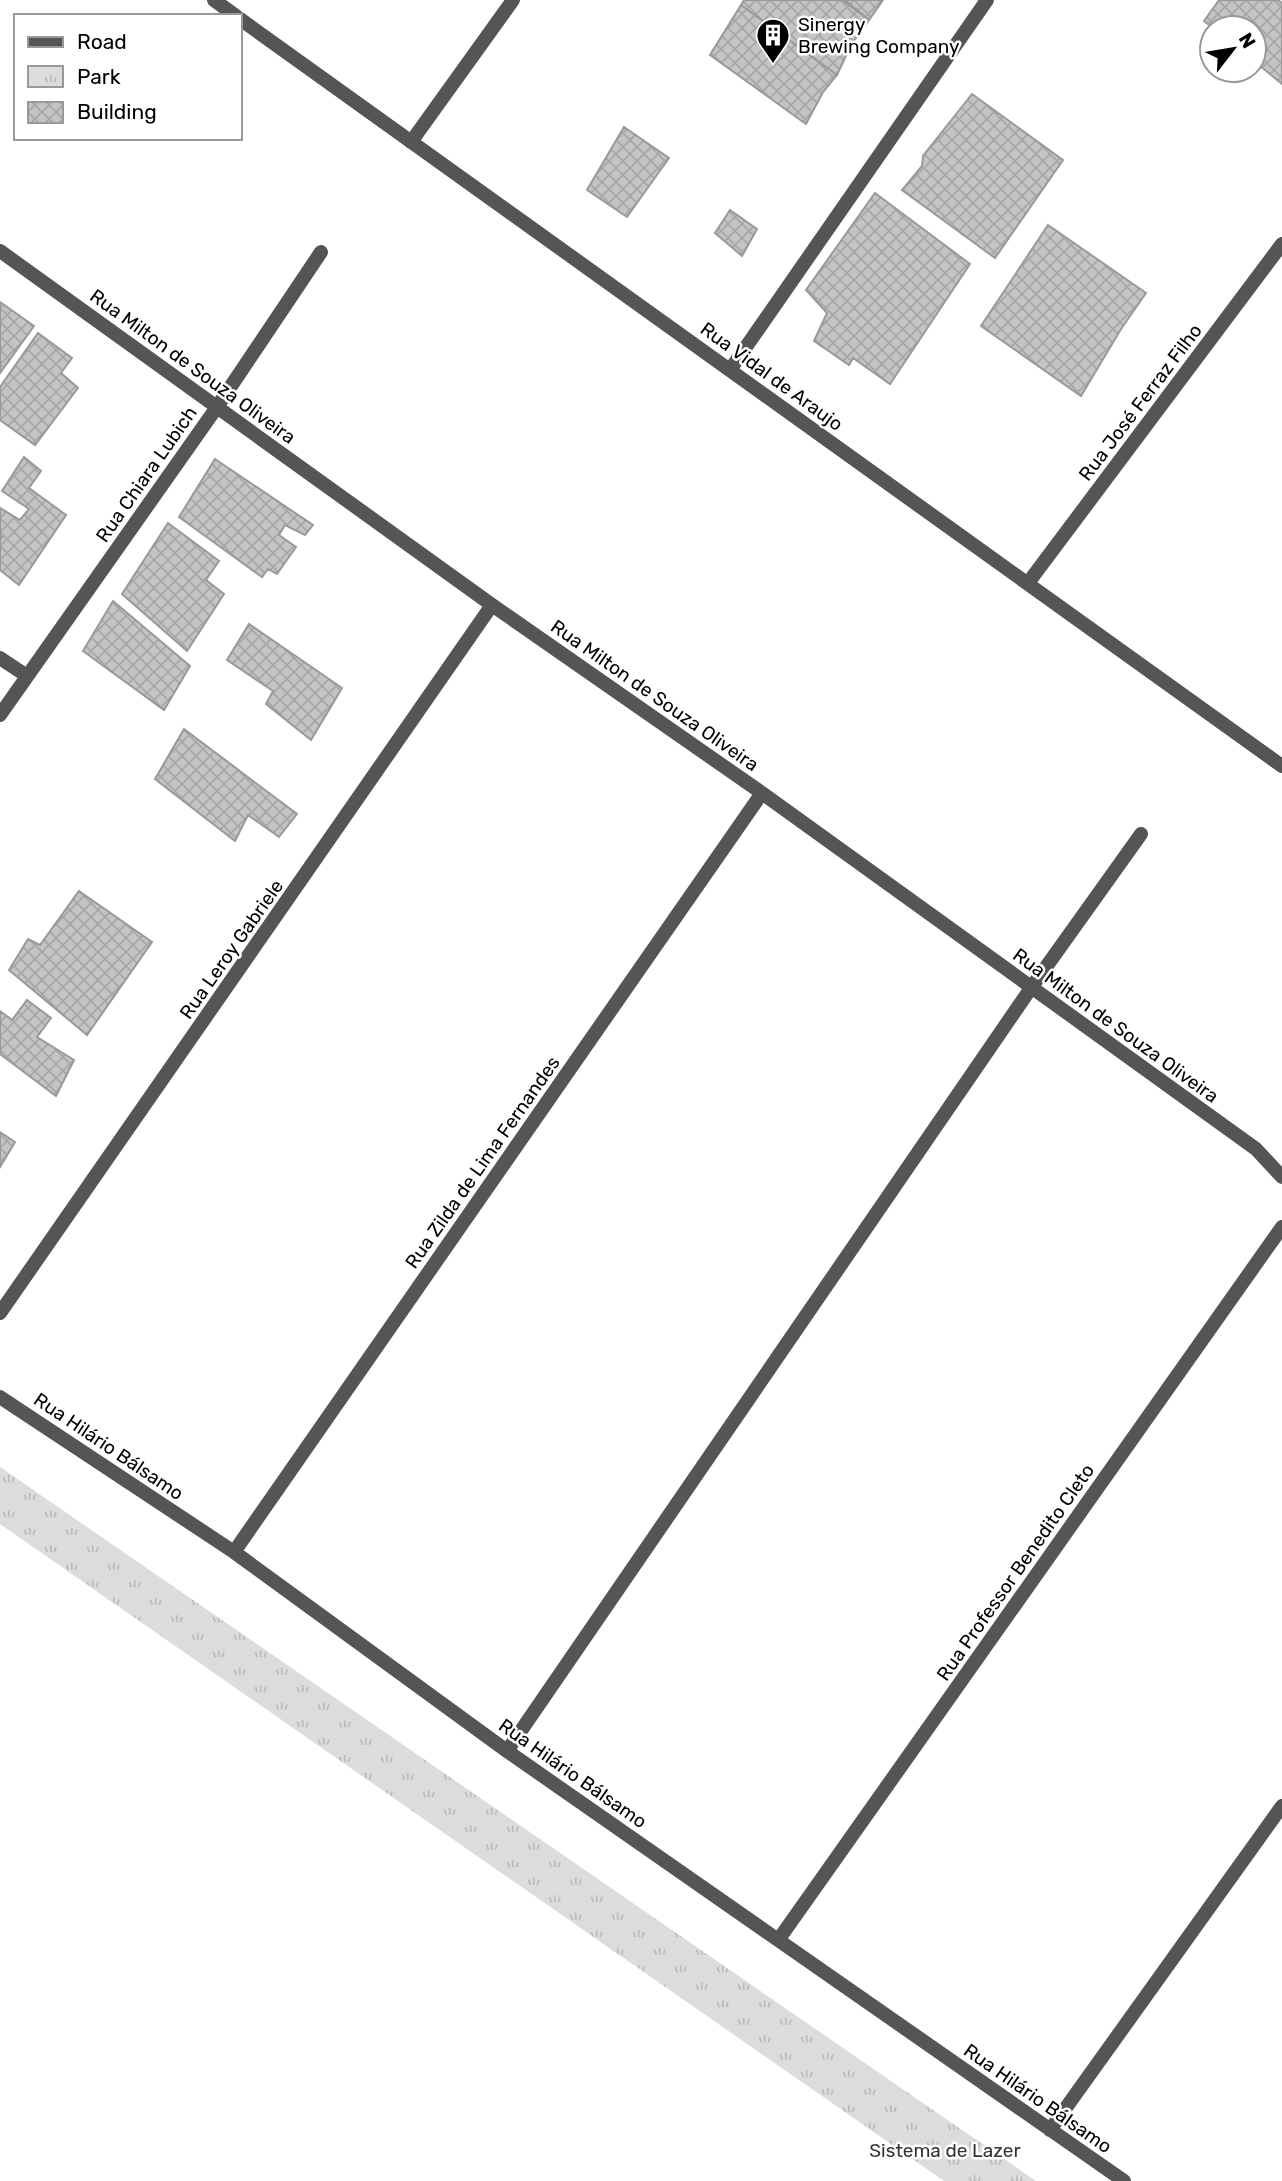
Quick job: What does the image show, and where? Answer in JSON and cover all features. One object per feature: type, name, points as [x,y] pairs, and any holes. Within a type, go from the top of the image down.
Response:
[{"type":"street","name":"Rua Vidal de Araujo","points":[[214,0],[234,14]]},
{"type":"street","points":[[411,142],[513,0]]},
{"type":"street","points":[[730,370],[987,0]]},
{"type":"street","name":"Rua Vidal de Araujo","points":[[242,20],[1282,766]]},
{"type":"street","name":"Rua José Ferraz Filho","points":[[1028,583],[1282,244]]},
{"type":"street","name":"Rua Milton de Souza Oliveira","points":[[0,251],[492,605],[762,793],[1256,1149],[1282,1177]]},
{"type":"street","name":"Rua Chiara Lubich","points":[[0,715],[217,407],[321,252]]},
{"type":"street","name":"Rua Leroy Gabriele","points":[[0,1314],[492,605]]},
{"type":"street","points":[[0,657],[27,676]]},
{"type":"street","name":"Rua Zilda de Lima Fernandes","points":[[234,1552],[762,793]]},
{"type":"street","points":[[507,1751],[1031,988],[1141,834]]},
{"type":"street","name":"Rua Professor Benedito Cleto","points":[[779,1939],[1282,1227]]},
{"type":"street","name":"Rua Hilário Bálsamo","points":[[0,1397],[234,1552],[507,1751],[1124,2181]]},
{"type":"street","points":[[1050,2130],[1282,1806]]},
{"type":"green space","name":"Sistema de Lazer","points":[[0,1467],[1036,2181],[944,2181],[0,1524]]},
{"type":"building","points":[[744,0],[842,0],[869,20],[851,45],[837,75],[741,5]]},
{"type":"building","points":[[845,0],[883,0],[869,20]]},
{"type":"building","points":[[1219,0],[1278,0],[1282,3],[1282,84],[1268,72],[1268,14],[1209,14]]},
{"type":"building","name":"Sinergy Brewing Company","points":[[741,5],[837,75],[823,92],[806,124],[710,55]]},
{"type":"building","points":[[972,94],[1063,160],[995,258],[902,190],[922,166],[923,156]]},
{"type":"building","points":[[624,127],[669,158],[627,217],[587,190]]},
{"type":"building","points":[[875,193],[970,264],[890,384],[853,358],[849,365],[814,341],[827,313],[806,290]]},
{"type":"building","points":[[730,210],[757,229],[742,256],[715,233]]},
{"type":"building","points":[[1048,225],[1146,293],[1081,396],[981,326]]},
{"type":"building","points":[[0,302],[34,326],[0,373]]},
{"type":"building","points":[[38,333],[72,358],[61,373],[78,388],[35,445],[0,420],[0,387]]},
{"type":"building","points":[[24,457],[41,471],[29,488],[66,515],[19,585],[0,570],[0,508],[20,520],[29,509],[2,491]]},
{"type":"building","points":[[215,459],[313,525],[305,535],[285,525],[279,535],[296,547],[277,574],[268,569],[262,577],[179,517]]},
{"type":"building","points":[[168,523],[219,561],[206,580],[224,594],[187,651],[122,594]]},
{"type":"building","points":[[113,601],[190,666],[164,710],[83,651]]},
{"type":"building","points":[[249,624],[342,688],[311,740],[266,704],[273,691],[227,660]]},
{"type":"building","points":[[184,729],[297,814],[279,837],[248,815],[235,841],[155,779]]},
{"type":"building","points":[[79,891],[152,942],[87,1035],[9,970],[28,939],[40,945]]},
{"type":"building","points":[[27,1000],[51,1018],[37,1037],[74,1060],[56,1096],[0,1054],[0,1011],[12,1020]]},
{"type":"building","points":[[0,1132],[15,1142],[0,1167]]},
{"type":"place","name":"Sinergy Brewing Company","points":[[773,65]]}]
